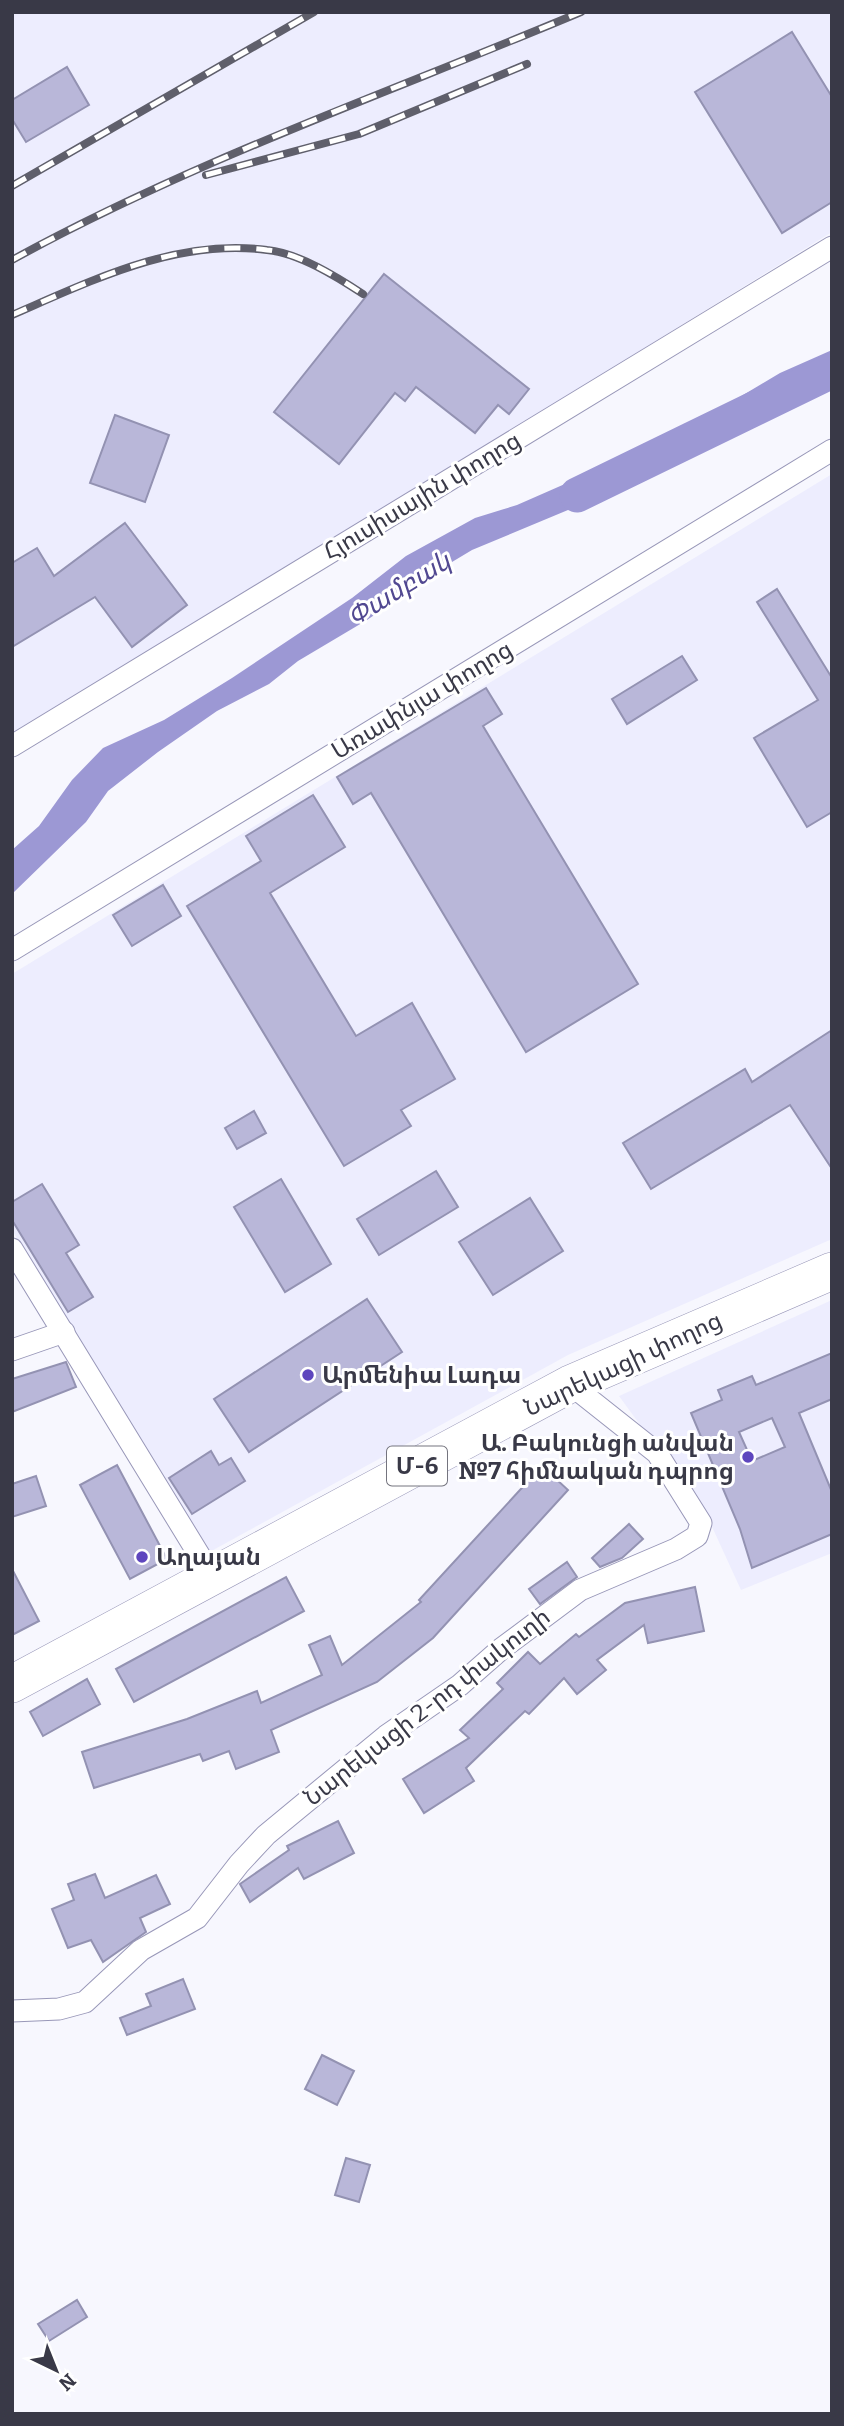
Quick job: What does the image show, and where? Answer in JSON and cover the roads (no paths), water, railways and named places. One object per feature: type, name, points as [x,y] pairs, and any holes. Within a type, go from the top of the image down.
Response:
[{"type":"highway","name":"Նարեկացի փողոց","points":[[12,1684],[570,1384],[832,1271]]},
{"type":"street","name":"Հյուսիսային փողոց","points":[[12,746],[832,247]]},
{"type":"street","name":"Առափնյա փողոց","points":[[12,950],[832,450]]},
{"type":"street","points":[[12,1249],[212,1576]]},
{"type":"street","points":[[12,1350],[64,1332]]},
{"type":"street","name":"Նարեկացի 2-րդ փակուղի","points":[[12,2011],[59,2009],[85,2002],[141,1950],[197,1918],[239,1864],[301,1804],[386,1736],[460,1685],[543,1616],[580,1590],[676,1549],[697,1536],[702,1523],[657,1453],[570,1384]]},
{"type":"water","points":[[832,350],[832,382],[768,417],[717,433],[699,434],[671,449],[630,464],[600,492],[580,505],[472,550],[367,620],[298,661],[269,684],[217,711],[108,791],[86,822],[12,894],[12,850],[39,826],[72,780],[103,748],[164,720],[232,678],[352,598],[406,556],[475,518],[517,505],[615,462],[643,444],[693,425],[780,373]]},
{"type":"waterway","name":"Փամբակ","points":[[577,495],[832,371]]},
{"type":"railway","points":[[12,186],[314,12]]},
{"type":"railway","points":[[12,260],[151,190],[222,159],[581,12]]},
{"type":"railway","points":[[206,175],[359,134],[527,64]]},
{"type":"railway","points":[[12,315],[73,288],[136,265],[201,250],[234,248],[267,250],[292,256],[330,273],[363,294]]},
{"type":"place","name":"Արմենիա Լադա","points":[[308,1375]]},
{"type":"place","name":"Ա. Բակունցի անվան №7 հիմնական դպրոց","points":[[748,1457]]},
{"type":"place","name":"Աղայան","points":[[142,1557]]}]
